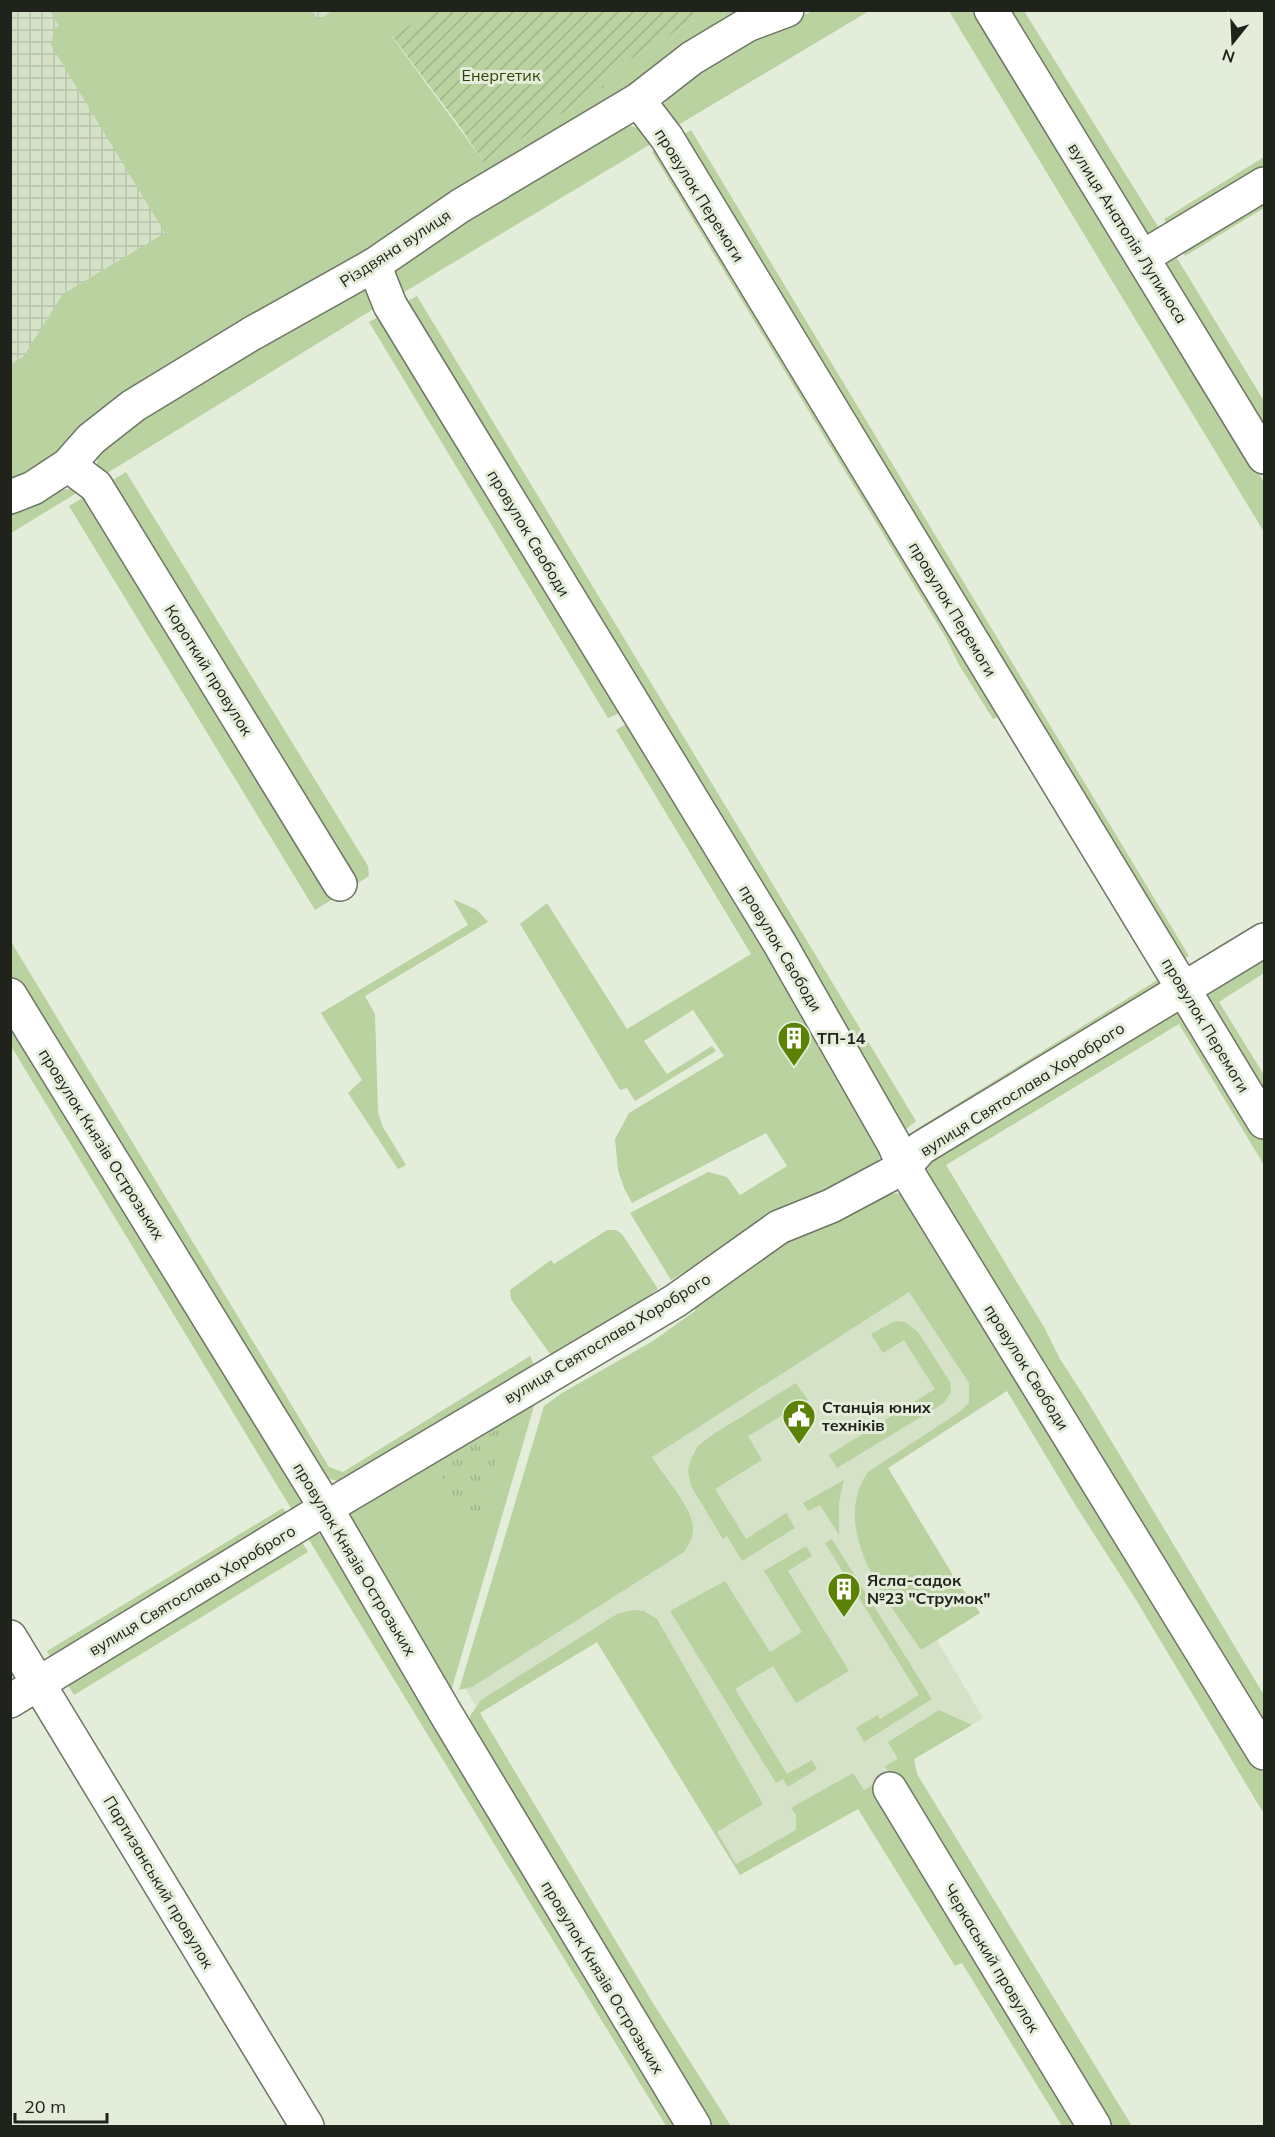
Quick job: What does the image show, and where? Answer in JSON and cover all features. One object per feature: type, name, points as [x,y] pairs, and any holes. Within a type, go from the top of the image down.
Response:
[{"type":"street","name":"Різдвяна вулиця","points":[[10,497],[33,488],[68,465],[91,439],[133,406],[251,334],[374,265],[460,206],[638,100],[692,58],[710,47],[747,25],[787,10]]},
{"type":"street","name":"вулиця Анатолія Лупиноса","points":[[991,10],[1264,457]]},
{"type":"street","name":"провулок Перемоги","points":[[638,100],[679,158],[1264,1122]]},
{"type":"street","points":[[1143,257],[1264,184]]},
{"type":"street","name":"провулок Свободи","points":[[374,265],[390,305],[780,944],[894,1144],[904,1167],[1264,1753]]},
{"type":"street","name":"Короткий провулок","points":[[68,465],[96,486],[340,884]]},
{"type":"street","name":"вулиця Святослава Хороброго","points":[[10,1701],[326,1508],[675,1301],[779,1227],[831,1206],[904,1167],[921,1148],[1264,940]]},
{"type":"street","name":"провулок Князів Острозьких","points":[[10,995],[326,1508],[446,1714],[694,2127]]},
{"type":"street","name":"Партизанський провулок","points":[[10,1637],[307,2127]]},
{"type":"street","name":"Черкаський провулок","points":[[890,1789],[1094,2127]]},
{"type":"shaded area","points":[[11,11],[434,11],[392,37],[11,400]]},
{"type":"shaded area","points":[[893,1201],[1007,1390],[888,1468],[954,1577],[980,1613],[937,1640],[983,1718],[914,1759],[916,1774],[740,1875],[597,1642],[480,1712],[462,1683],[577,1396]]},
{"type":"green space","points":[[312,10],[318,20],[334,11],[434,11],[392,37],[484,162],[604,87],[604,75],[709,11],[753,11],[45,469],[11,486],[11,364],[23,357],[63,294],[165,233],[51,45],[54,29],[59,26],[50,11]]},
{"type":"green space","name":"Енергетик","points":[[434,11],[709,11],[604,75],[604,87],[484,162],[392,36]]},
{"type":"green space","points":[[813,11],[869,11],[668,131],[662,108],[669,94],[747,39]]},
{"type":"green space","points":[[949,11],[975,11],[1264,482],[1264,532]]},
{"type":"green space","points":[[1004,11],[1024,11],[1162,233],[1151,236],[1144,234]]},
{"type":"green space","points":[[623,124],[649,134],[656,141],[396,297],[394,276],[411,251]]},
{"type":"green space","points":[[691,130],[1189,956],[1178,962],[674,140]]},
{"type":"green space","points":[[661,145],[999,716],[993,719],[959,665],[946,638],[652,152]]},
{"type":"green space","points":[[1264,157],[1264,172],[1171,229],[1164,219]]},
{"type":"green space","points":[[1264,193],[1264,208],[1185,256],[1179,245]]},
{"type":"green space","points":[[1172,250],[1264,401],[1264,432],[1161,265]]},
{"type":"green space","points":[[360,285],[371,287],[380,305],[104,475],[97,468],[102,444]]},
{"type":"green space","points":[[417,296],[916,1121],[899,1135],[402,304]]},
{"type":"green space","points":[[384,314],[620,713],[608,718],[369,322]]},
{"type":"green space","points":[[126,472],[368,866],[369,876],[352,887],[108,483]]},
{"type":"green space","points":[[59,490],[80,491],[11,533],[11,509]]},
{"type":"green space","points":[[84,497],[336,897],[315,910],[69,506]]},
{"type":"green space","points":[[626,724],[633,725],[871,1116],[880,1151],[879,1163],[779,1216],[671,1280],[630,1213],[708,1172],[727,1177],[740,1195],[787,1166],[766,1133],[632,1203],[618,1170],[615,1139],[629,1113],[724,1056],[693,1010],[644,1041],[667,1074],[712,1046],[716,1051],[635,1101],[627,1088],[620,1090],[520,924],[547,903],[627,1029],[751,954],[616,730]]},
{"type":"green space","points":[[453,899],[477,910],[488,922],[365,996],[375,1014],[378,1113],[383,1127],[406,1165],[398,1169],[348,1093],[362,1080],[321,1013],[468,925]]},
{"type":"green space","points":[[10,940],[329,1467],[343,1472],[530,1356],[534,1365],[529,1377],[341,1482],[316,1475],[11,977]]},
{"type":"green space","points":[[1264,952],[1264,973],[1219,1002],[1264,1075],[1264,1108],[1206,997],[1210,987]]},
{"type":"green space","points":[[1167,974],[1169,982],[907,1138],[920,1127]]},
{"type":"green space","points":[[1169,1005],[1188,1016],[1264,1142],[1264,1165],[1179,1024],[946,1165],[1044,1327],[1060,1359],[1264,1695],[1264,1731],[923,1173],[928,1156]]},
{"type":"green space","points":[[11,1016],[305,1501],[295,1515],[11,1046]]},
{"type":"green space","points":[[887,1193],[902,1194],[919,1204],[1264,1774],[1264,1814],[1135,1598],[1007,1391],[888,1468],[954,1577],[980,1613],[921,1650],[880,1588],[868,1565],[859,1542],[855,1518],[857,1495],[868,1472],[961,1411],[969,1402],[969,1383],[909,1292],[652,1457],[689,1512],[693,1530],[689,1545],[684,1552],[472,1687],[459,1690],[544,1406],[562,1393],[653,1341],[695,1311],[697,1297],[791,1230]]},
{"type":"green space","points":[[607,1230],[616,1230],[622,1234],[658,1289],[569,1352],[558,1356],[550,1354],[511,1299],[510,1290],[551,1260],[554,1264]]},
{"type":"green space","points":[[895,1321],[905,1322],[918,1332],[950,1382],[951,1392],[944,1403],[837,1468],[829,1455],[935,1389],[904,1340],[883,1353],[871,1334]]},
{"type":"green space","points":[[796,1383],[808,1400],[748,1436],[762,1460],[715,1489],[746,1539],[786,1513],[795,1528],[742,1561],[727,1536],[723,1539],[691,1486],[688,1471],[691,1459],[698,1446],[712,1435]]},
{"type":"green space","points":[[536,1399],[452,1688],[446,1686],[347,1513]]},
{"type":"green space","points":[[505,1424],[481,1525],[474,1530],[436,1467]]},
{"type":"green space","points":[[844,1480],[839,1502],[839,1535],[820,1505],[808,1511],[803,1503]]},
{"type":"green space","points":[[283,1508],[289,1518],[52,1661],[47,1651]]},
{"type":"green space","points":[[322,1534],[334,1543],[685,2126],[666,2126],[306,1535]]},
{"type":"green space","points":[[299,1537],[308,1552],[74,1695],[64,1679]]},
{"type":"green space","points":[[832,1539],[932,1699],[864,1742],[856,1728],[878,1715],[880,1719],[919,1695],[825,1543]]},
{"type":"green space","points":[[806,1546],[812,1556],[788,1571],[849,1671],[796,1703],[773,1666],[735,1689],[787,1774],[812,1760],[817,1769],[788,1787],[783,1779],[776,1783],[670,1611],[725,1581],[770,1652],[802,1632],[764,1571]]},
{"type":"green space","points":[[633,1610],[644,1611],[657,1619],[763,1804],[717,1832],[736,1864],[796,1830],[796,1815],[791,1808],[853,1773],[864,1790],[874,1784],[883,1794],[1076,2126],[1062,2126],[962,1963],[955,1966],[858,1809],[740,1875],[597,1642],[480,1713],[651,2000],[731,2126],[707,2126],[469,1726],[470,1716],[481,1700],[617,1614]]},
{"type":"green space","points":[[939,1710],[972,1725],[914,1759],[917,1774],[1132,2126],[1105,2126],[885,1766],[898,1759],[888,1742]]},
{"type":"place","name":"ТП-14","points":[[794,1067]]},
{"type":"place","name":"Станція юних техніків","points":[[799,1445]]},
{"type":"place","name":"Ясла-садок №23 \"Струмок\"","points":[[844,1618]]}]
